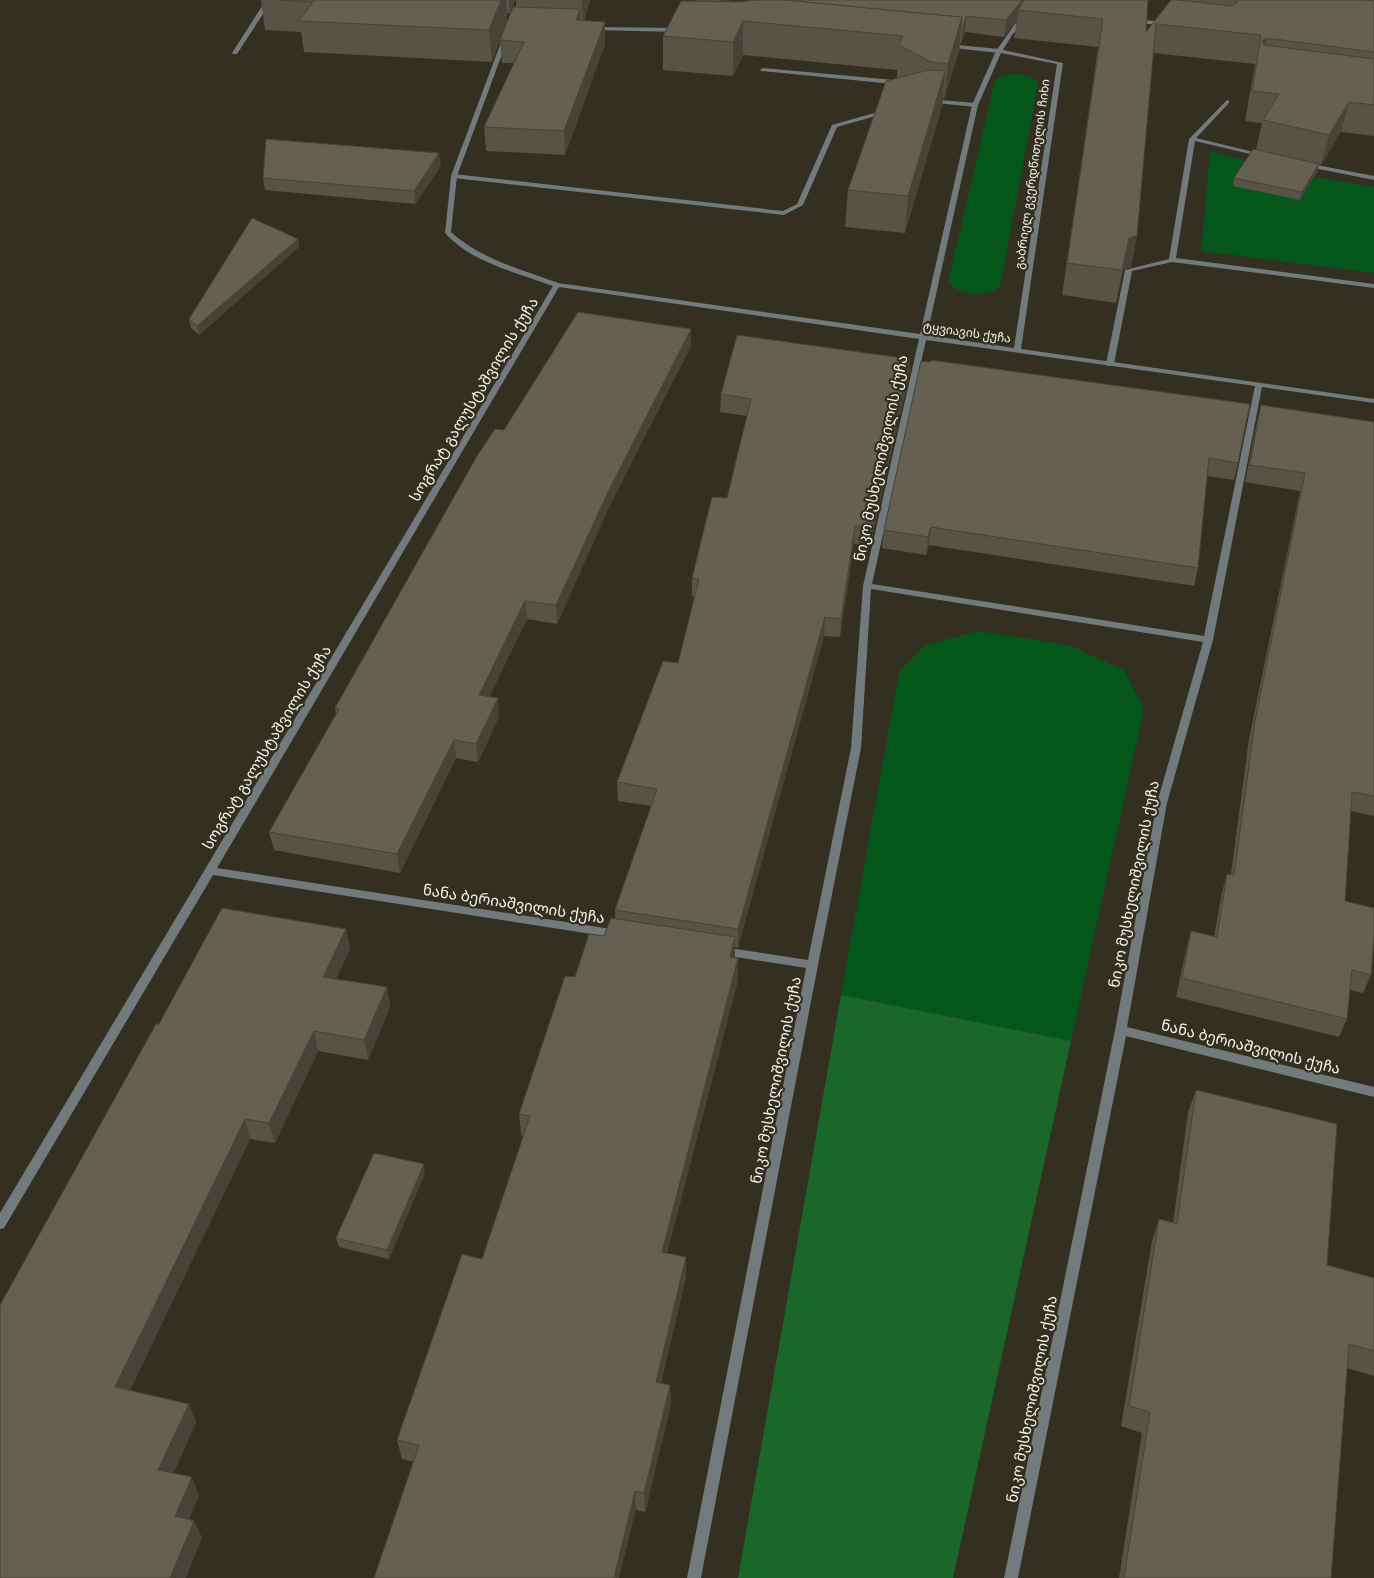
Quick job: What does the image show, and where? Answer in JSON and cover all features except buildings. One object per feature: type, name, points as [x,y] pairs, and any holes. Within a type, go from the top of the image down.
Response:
[{"type":"street","points":[[235,53],[269,0]]},
{"type":"street","points":[[922,337],[975,105],[982,84],[999,51],[1022,19],[1030,17]]},
{"type":"street","points":[[1129,20],[1177,25]]},
{"type":"street","points":[[589,28],[688,30]]},
{"type":"street","points":[[507,34],[454,176],[784,213],[800,205],[834,126],[898,108]]},
{"type":"street","points":[[942,45],[999,51]]},
{"type":"street","name":"გაბრიელ გვერდწითელის ჩიხი","points":[[999,51],[1060,63],[1018,350]]},
{"type":"street","points":[[762,70],[894,82],[902,87]]},
{"type":"street","points":[[917,100],[975,105]]},
{"type":"street","points":[[1172,260],[1192,139],[1227,102]]},
{"type":"street","points":[[1192,139],[1275,158]]},
{"type":"street","points":[[1302,164],[1374,178]]},
{"type":"street","name":"ტყვიავის ქუჩა","points":[[454,176],[448,233],[460,245],[486,258],[557,285],[1374,401]]},
{"type":"street","points":[[1110,364],[1129,270],[1172,260],[1374,286]]},
{"type":"street","name":"სოგრატ გალუსტაშვილის ქუჩა","points":[[0,1224],[557,285]]},
{"type":"street","name":"ნიკო მუსხელიშვილის ქუჩა","points":[[694,1578],[812,965],[856,748],[867,586],[922,337]]},
{"type":"street","name":"ნიკო მუსხელიშვილის ქუჩა","points":[[1011,1578],[1121,1030],[1162,803],[1208,640],[1259,384]]},
{"type":"street","points":[[867,586],[1208,640]]},
{"type":"street","name":"ნანა ბერიაშვილის ქუჩა","points":[[211,871],[625,936]]},
{"type":"street","points":[[714,949],[812,965]]},
{"type":"street","name":"ნანა ბერიაშვილის ქუჩა","points":[[1121,1030],[1374,1092]]},
{"type":"green space","points":[[1012,74],[1030,77],[1038,84],[1000,287],[987,293],[966,293],[953,287],[948,282],[995,80]]},
{"type":"green space","points":[[1210,152],[1220,153],[1266,168],[1374,187],[1374,273],[1201,251]]},
{"type":"green space","points":[[978,631],[1069,645],[1124,670],[1144,709],[1071,1041],[841,995],[899,672],[926,645]]},
{"type":"green space","points":[[841,995],[1071,1041],[953,1578],[738,1578]]}]
